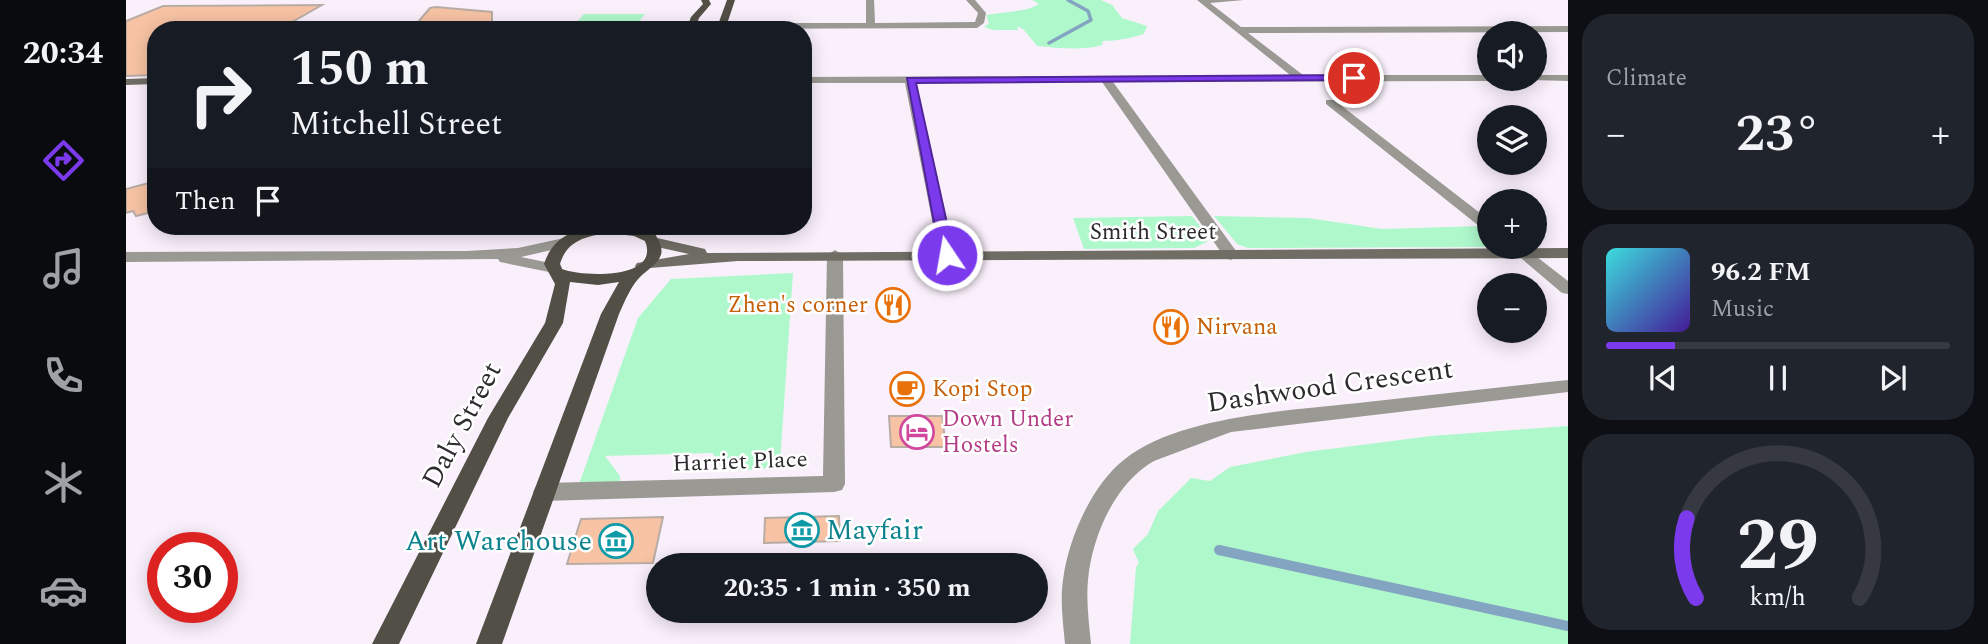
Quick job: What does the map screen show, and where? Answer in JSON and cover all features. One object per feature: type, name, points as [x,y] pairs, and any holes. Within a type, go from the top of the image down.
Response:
[{"type":"main road","points":[[693,21],[707,5],[705,0]]},
{"type":"main road","points":[[724,21],[731,0]]},
{"type":"main road","points":[[575,235],[552,258],[555,270],[572,279],[592,282],[617,278],[640,268]]},
{"type":"main road","points":[[567,241],[582,235]]},
{"type":"main road","points":[[489,644],[610,314],[623,288],[653,257],[649,235]]},
{"type":"main road","name":"Daly Street","points":[[384,644],[498,418],[554,323],[563,292],[562,279],[555,270]]},
{"type":"street","points":[[870,0],[872,25]]},
{"type":"street","points":[[812,26],[977,25],[981,23],[982,13],[970,0]]},
{"type":"street","points":[[1202,0],[1240,0]]},
{"type":"street","points":[[1202,0],[1300,78]]},
{"type":"street","points":[[1238,30],[1568,29]]},
{"type":"street","points":[[812,80],[1477,78]]},
{"type":"street","points":[[1547,78],[1568,78]]},
{"type":"street","points":[[1105,79],[1231,255]]},
{"type":"street","points":[[910,80],[947,255]]},
{"type":"street","points":[[126,82],[147,81]]},
{"type":"street","points":[[1330,102],[1477,218]]},
{"type":"street","name":"Smith Street","points":[[649,235],[699,252],[738,256]]},
{"type":"street","points":[[126,257],[467,256],[518,253],[567,241]]},
{"type":"street","name":"Smith Street","points":[[640,268],[691,259],[738,256],[1231,255],[1477,251]]},
{"type":"street","name":"Smith Street","points":[[1547,252],[1568,253]]},
{"type":"street","name":"Harriet Place","points":[[544,492],[834,484],[835,255]]},
{"type":"street","points":[[467,256],[509,260],[555,270]]},
{"type":"street","points":[[1530,259],[1568,289]]},
{"type":"street","name":"Dashwood Crescent","points":[[1078,644],[1074,601],[1077,569],[1087,537],[1107,495],[1133,464],[1175,441],[1230,425],[1568,386]]},
{"type":"green space","points":[[1032,0],[1101,0],[1112,5],[1122,18],[1147,26],[1144,34],[1103,41],[1102,45],[1094,47],[1078,48],[1037,46],[1023,29],[1017,26],[1018,30],[993,30],[984,27],[989,23],[986,15],[1021,10],[1039,4]]},
{"type":"green space","points":[[584,14],[645,14],[640,21],[578,21]]},
{"type":"green space","points":[[1192,216],[1207,235],[1207,242],[1194,248],[1084,249],[1073,218]]},
{"type":"green space","points":[[1214,216],[1308,218],[1382,229],[1477,226],[1477,247],[1248,248],[1237,244]]},
{"type":"green space","points":[[793,273],[780,462],[763,469],[727,471],[712,453],[605,456],[620,476],[620,481],[578,487],[638,318],[671,279]]},
{"type":"green space","points":[[1568,426],[1568,644],[1130,644],[1136,567],[1139,563],[1133,549],[1148,534],[1158,511],[1191,478],[1210,481],[1230,467],[1306,452],[1431,436]]},
{"type":"building","points":[[322,5],[294,21],[147,21],[147,75],[126,76],[126,21],[163,6]]},
{"type":"building","points":[[430,8],[492,12],[492,21],[419,21]]},
{"type":"building","points":[[147,183],[147,213],[136,216],[133,211],[126,213],[126,189]]},
{"type":"building","name":"Down Under Hostels","points":[[889,416],[942,416],[946,447],[891,447]]},
{"type":"building","name":"Mayfair","points":[[839,516],[840,541],[764,543],[765,518]]},
{"type":"building","name":"Art Warehouse","points":[[663,517],[655,553],[646,553],[646,563],[567,564],[581,519]]},
{"type":"waterway","points":[[1049,43],[1091,20],[1088,11],[1068,0]]},
{"type":"waterway","points":[[1219,550],[1568,626]]},
{"type":"place","name":"Zhen's corner","points":[[893,305]]},
{"type":"place","name":"Nirvana","points":[[1171,327]]},
{"type":"place","name":"Kopi Stop","points":[[907,389]]},
{"type":"place","name":"Down Under Hostels","points":[[917,432]]},
{"type":"place","name":"Mayfair","points":[[802,530]]},
{"type":"place","name":"Art Warehouse","points":[[616,541]]},
{"type":"route","points":[[947,255],[910,80],[1354,78]]}]
